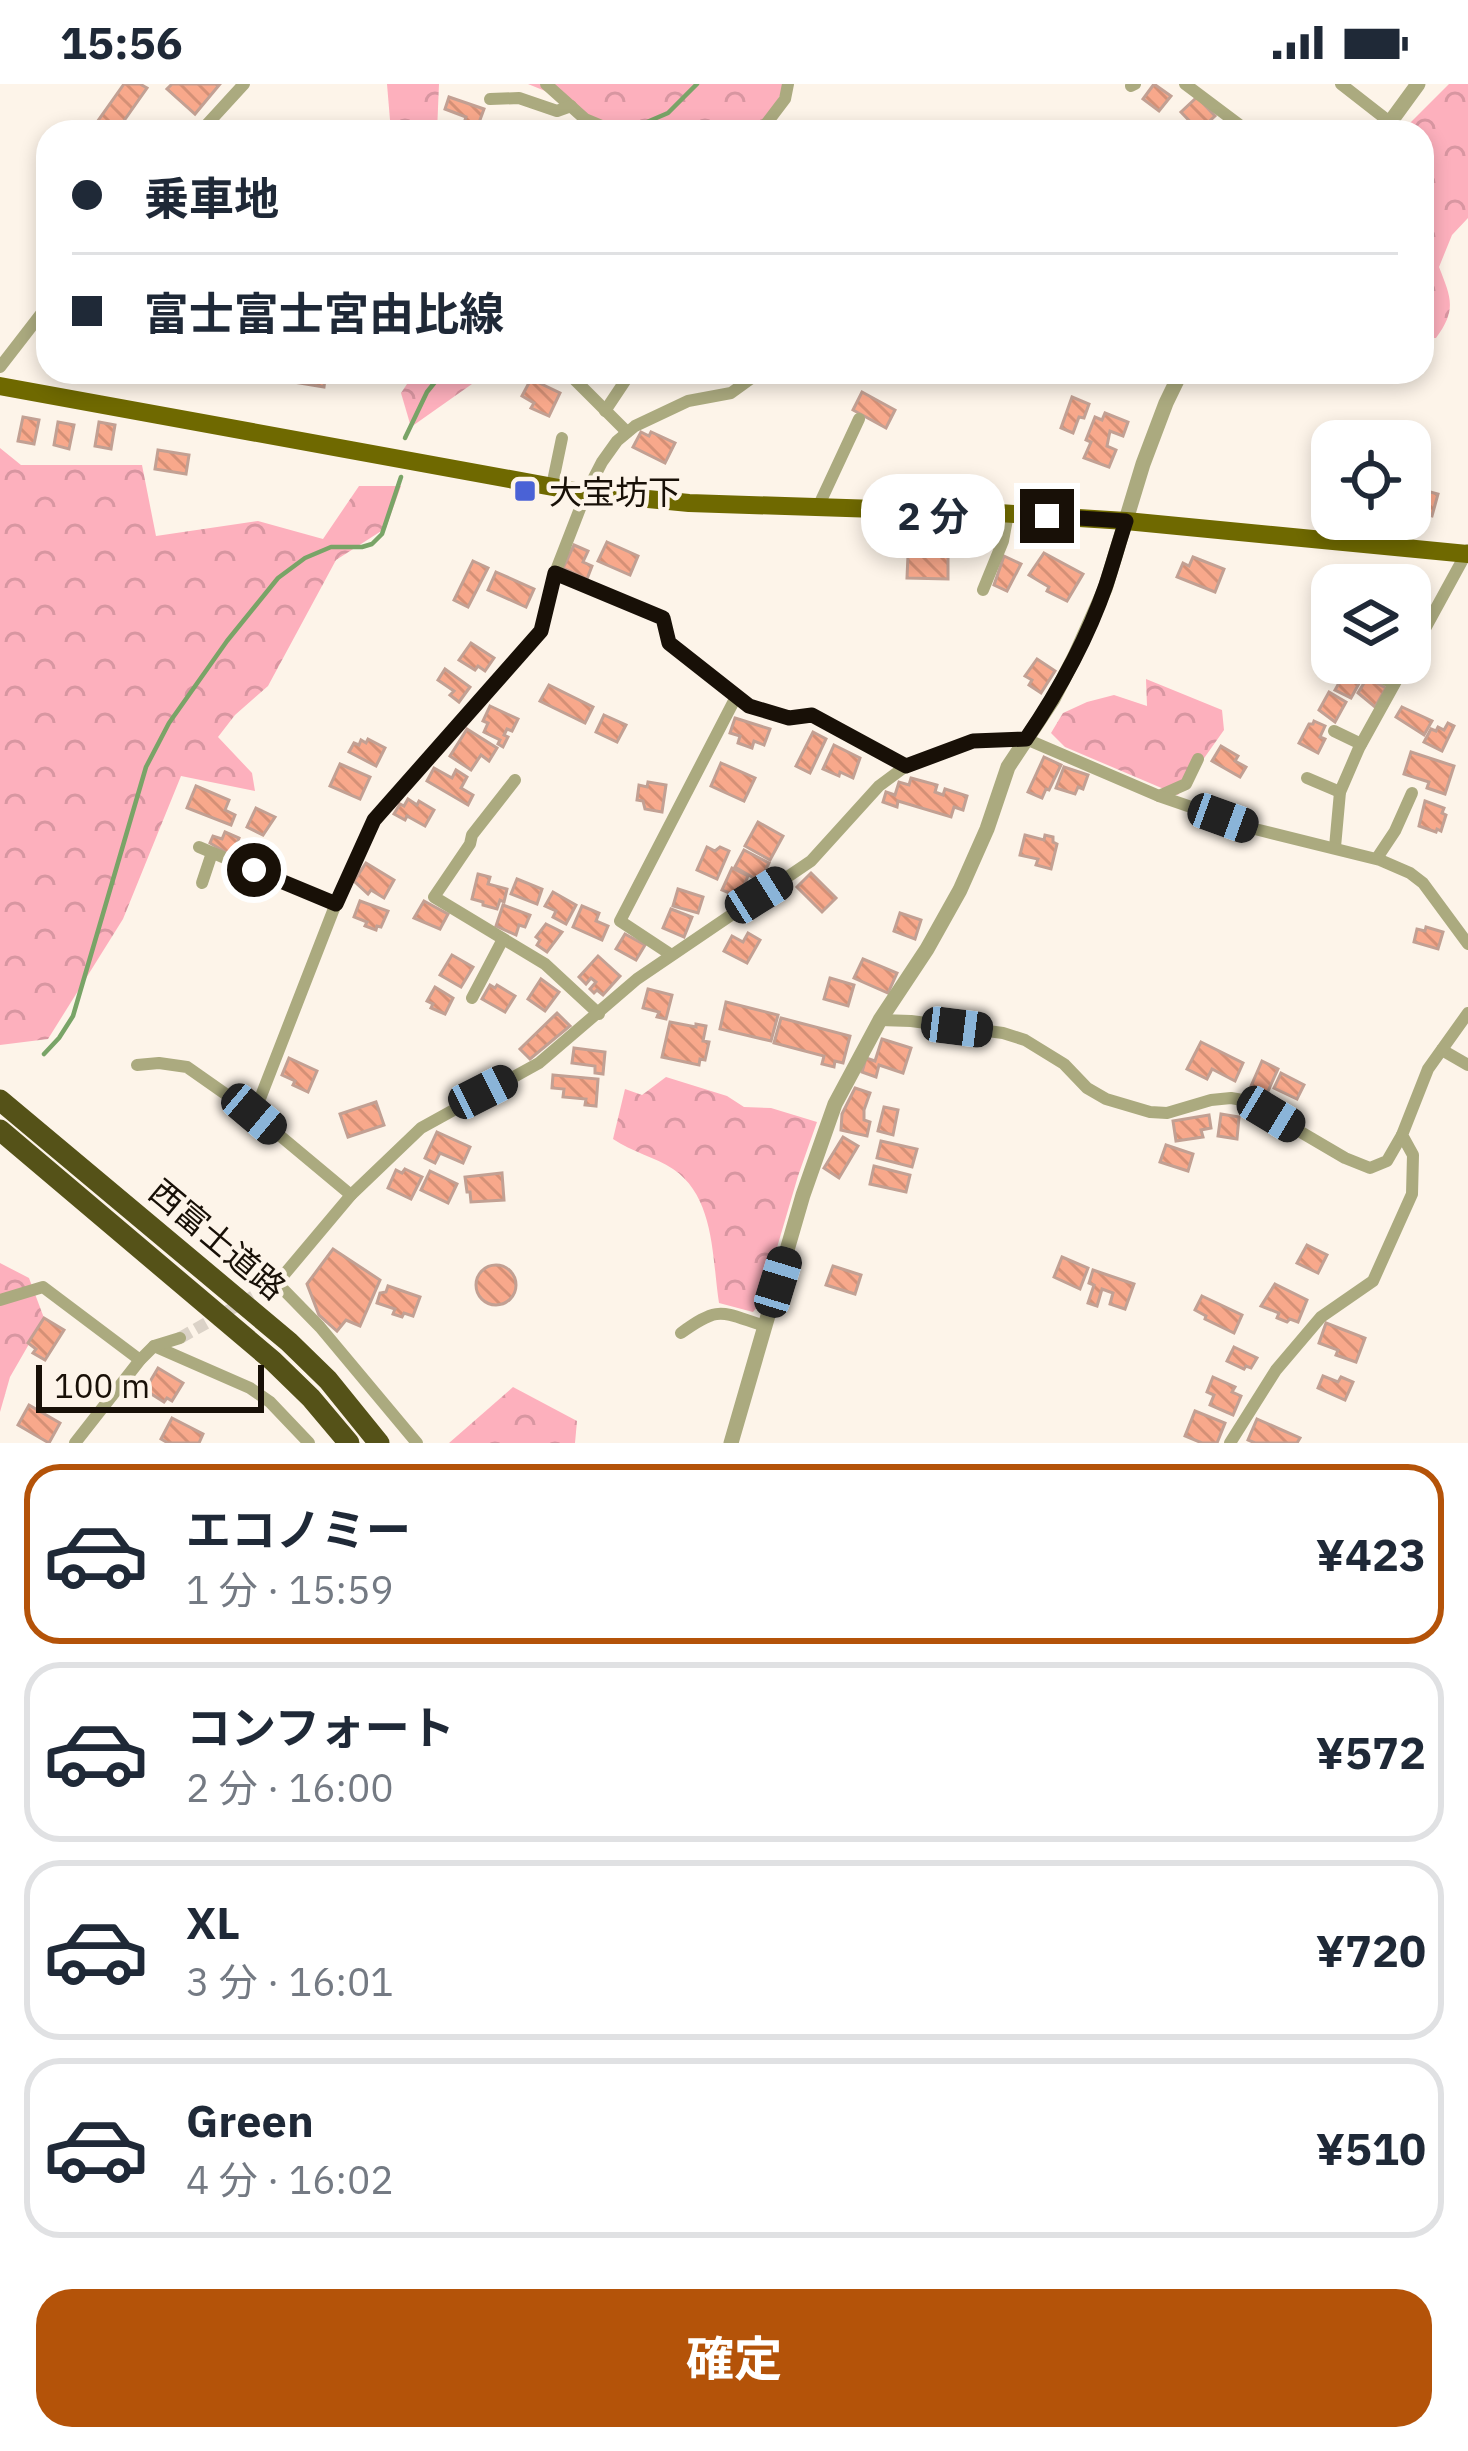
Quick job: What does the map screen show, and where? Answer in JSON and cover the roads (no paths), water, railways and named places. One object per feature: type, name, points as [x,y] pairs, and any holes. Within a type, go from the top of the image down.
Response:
[{"type":"highway","name":"西富士道路","points":[[0,1100],[289,1342],[328,1380],[379,1443]]},
{"type":"highway","name":"西富士道路","points":[[0,1130],[273,1361],[349,1443]]},
{"type":"main road","points":[[0,386],[586,493],[689,502],[1126,521],[1467,552]]},
{"type":"street","points":[[211,120],[244,84]]},
{"type":"street","points":[[545,84],[587,120]]},
{"type":"street","points":[[769,120],[785,99],[788,84]]},
{"type":"street","points":[[1185,84],[1233,120]]},
{"type":"street","points":[[1341,84],[1380,120]]},
{"type":"street","points":[[1392,120],[1418,84]]},
{"type":"street","points":[[490,99],[519,98],[556,111],[571,106]]},
{"type":"street","points":[[0,367],[36,320]]},
{"type":"street","points":[[579,384],[627,432]]},
{"type":"street","points":[[605,411],[623,384]]},
{"type":"street","points":[[254,1114],[374,820],[541,631],[555,573],[586,493],[616,441],[688,401],[731,393],[743,384]]},
{"type":"street","points":[[731,1443],[803,1195],[835,1104],[960,890],[1008,767],[1075,656],[1105,589],[1169,384]]},
{"type":"street","points":[[818,507],[860,419]]},
{"type":"street","points":[[553,486],[562,438]]},
{"type":"street","points":[[982,590],[1003,541],[1008,514]]},
{"type":"street","points":[[1431,617],[1467,552]]},
{"type":"street","points":[[555,573],[663,618],[669,643],[749,706],[789,718],[812,715],[906,766]]},
{"type":"street","points":[[1335,848],[1340,792],[1394,684]]},
{"type":"street","points":[[670,954],[620,921],[737,695]]},
{"type":"street","points":[[1334,731],[1361,744]]},
{"type":"street","points":[[417,1443],[277,1283],[351,1195],[421,1128],[539,1064],[670,954],[811,861],[879,786],[906,766],[973,741],[1026,739],[1159,796],[1255,830],[1377,858],[1423,884],[1468,944]]},
{"type":"street","points":[[1159,796],[1186,784],[1198,759]]},
{"type":"street","points":[[1306,778],[1340,792]]},
{"type":"street","points":[[515,780],[472,835],[434,897],[544,964],[599,1014]]},
{"type":"street","points":[[1377,858],[1412,793]]},
{"type":"street","points":[[202,883],[206,850],[336,904]]},
{"type":"street","points":[[472,998],[502,938]]},
{"type":"street","points":[[880,1020],[1004,1033],[1025,1040],[1106,1099],[1150,1112],[1167,1114],[1210,1100],[1248,1101],[1345,1159],[1370,1168],[1387,1161],[1428,1069],[1468,1013]]},
{"type":"street","points":[[1442,1050],[1468,1065]]},
{"type":"street","points":[[137,1065],[187,1067],[254,1114],[351,1195]]},
{"type":"street","points":[[1230,1443],[1276,1370],[1321,1317],[1373,1281],[1412,1194],[1413,1155],[1402,1135]]},
{"type":"street","points":[[0,1300],[43,1287],[140,1360]]},
{"type":"street","points":[[681,1333],[709,1313],[765,1326]]},
{"type":"street","points":[[75,1443],[140,1360],[154,1346],[180,1338]]},
{"type":"street","points":[[154,1346],[250,1388],[309,1443]]},
{"type":"waterway","points":[[652,120],[668,113],[697,84]]},
{"type":"waterway","points":[[405,438],[433,384]]},
{"type":"waterway","points":[[44,1054],[73,1016],[146,767],[169,723],[278,578],[305,558],[331,547],[372,544],[382,534],[401,477]]},
{"type":"tunnel","points":[[180,1338],[277,1283]]},
{"type":"place","name":"大宝坊下","points":[[525,491]]}]
